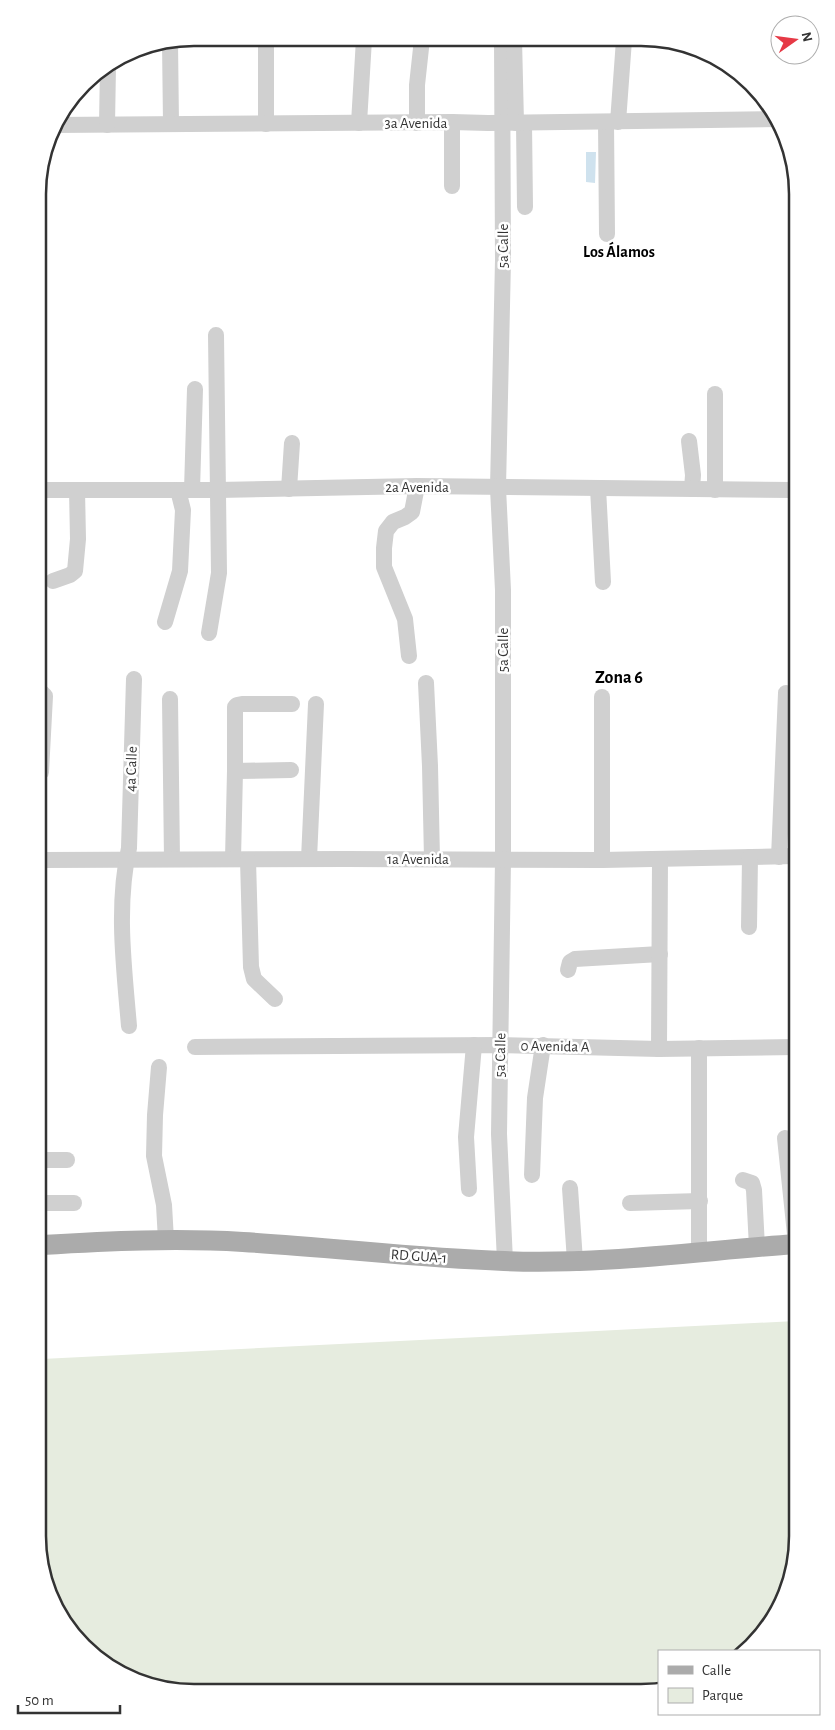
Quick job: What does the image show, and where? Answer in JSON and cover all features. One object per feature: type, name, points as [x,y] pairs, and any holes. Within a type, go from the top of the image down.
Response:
[{"type":"main road","name":"RD GUA-1","points":[[46,1245],[120,1240],[243,1242],[505,1261],[575,1261],[788,1245]]},
{"type":"street","points":[[416,123],[417,86],[421,46]]},
{"type":"street","name":"5a Calle","points":[[503,46],[515,123],[503,260],[498,488],[503,590],[503,859],[499,1134],[505,1261]]},
{"type":"street","points":[[514,46],[515,123],[525,207]]},
{"type":"street","points":[[607,234],[612,122],[623,46]]},
{"type":"street","points":[[266,47],[266,124]]},
{"type":"street","points":[[359,123],[363,47]]},
{"type":"street","points":[[170,49],[171,124]]},
{"type":"street","points":[[106,125],[108,74]]},
{"type":"street","name":"3a Avenida","points":[[66,121],[106,125],[515,123],[768,119]]},
{"type":"street","points":[[452,122],[452,186]]},
{"type":"street","points":[[209,633],[219,573],[220,510],[218,490],[216,335]]},
{"type":"street","points":[[165,622],[180,571],[183,510],[195,389]]},
{"type":"street","points":[[715,394],[715,490]]},
{"type":"street","points":[[689,441],[693,475],[692,489]]},
{"type":"street","points":[[289,489],[292,443]]},
{"type":"street","points":[[409,656],[404,619],[384,567],[384,548],[386,531],[393,522],[412,512],[416,486]]},
{"type":"street","name":"2a Avenida","points":[[47,490],[218,490],[416,486],[789,490]]},
{"type":"street","points":[[598,488],[603,582]]},
{"type":"street","points":[[54,582],[75,571],[78,539],[77,490]]},
{"type":"street","name":"4a Calle","points":[[129,1026],[122,908],[129,848],[134,679]]},
{"type":"street","points":[[426,683],[432,859]]},
{"type":"street","points":[[786,693],[787,856]]},
{"type":"street","points":[[602,697],[602,860]]},
{"type":"street","points":[[170,699],[172,859]]},
{"type":"street","points":[[275,999],[254,979],[251,967],[235,771],[234,707],[237,705],[292,704]]},
{"type":"street","points":[[309,859],[316,704]]},
{"type":"street","points":[[235,771],[291,770]]},
{"type":"street","name":"1a Avenida","points":[[47,860],[602,860],[787,856]]},
{"type":"street","points":[[749,927],[750,857]]},
{"type":"street","points":[[659,1049],[660,859]]},
{"type":"street","points":[[568,970],[570,962],[575,959],[660,954]]},
{"type":"street","points":[[469,1188],[466,1138],[474,1045]]},
{"type":"street","points":[[532,1175],[535,1098],[543,1045]]},
{"type":"street","name":"0 Avenida A","points":[[195,1047],[543,1045],[659,1049],[788,1047]]},
{"type":"street","points":[[699,1252],[700,1048]]},
{"type":"street","points":[[160,1067],[154,1115],[154,1156],[164,1205],[166,1240]]},
{"type":"street","points":[[785,1138],[788,1170]]},
{"type":"street","points":[[46,1160],[67,1160]]},
{"type":"street","points":[[743,1180],[752,1183],[754,1190],[757,1247]]},
{"type":"street","points":[[570,1188],[575,1261]]},
{"type":"street","points":[[630,1203],[700,1201]]},
{"type":"street","points":[[46,1203],[74,1203]]},
{"type":"green space","points":[[788,1321],[788,1545],[781,1583],[764,1618],[734,1650],[658,1650],[658,1682],[640,1684],[195,1684],[166,1681],[147,1676],[120,1664],[90,1640],[66,1610],[51,1574],[46,1535],[46,1359]]},
{"type":"water","points":[[586,152],[596,152],[595,183],[586,182]]},
{"type":"district","name":"Los Álamos","points":[[619,251]]},
{"type":"district","name":"Zona 6","points":[[619,677]]}]
